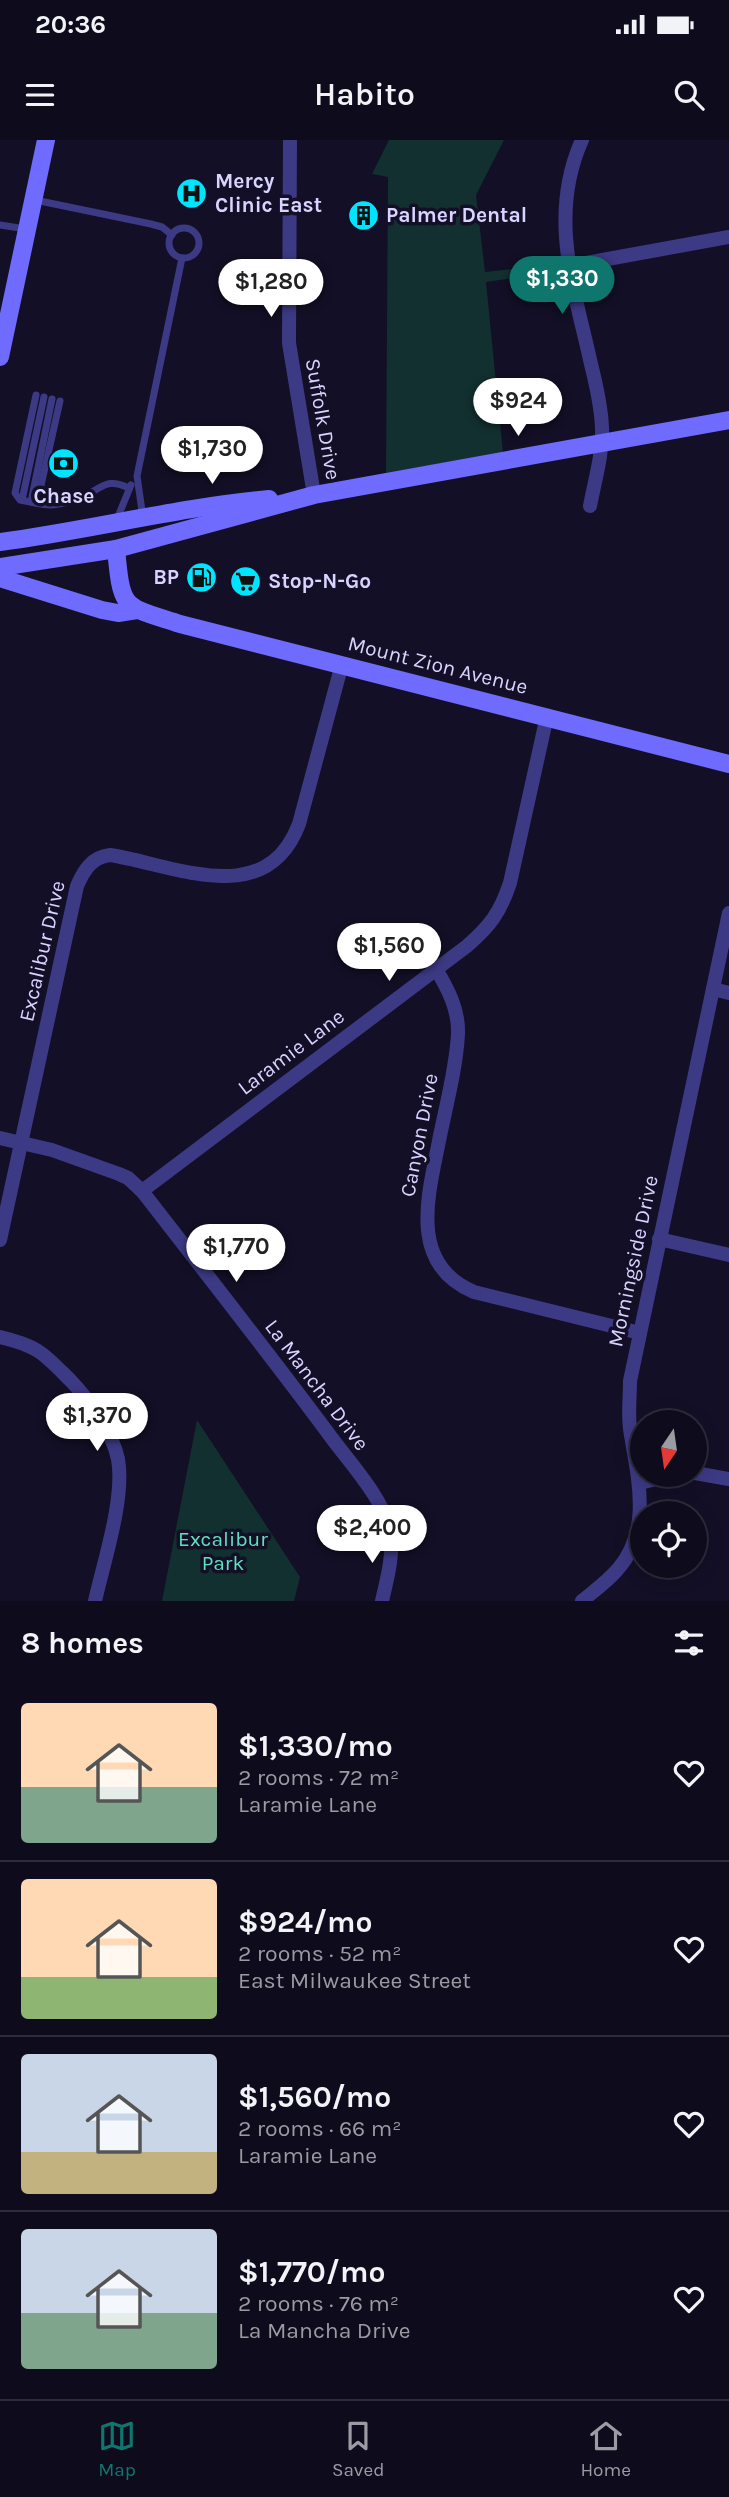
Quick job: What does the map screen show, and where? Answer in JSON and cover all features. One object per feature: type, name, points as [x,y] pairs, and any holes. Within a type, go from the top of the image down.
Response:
[{"type":"main road","points":[[0,357],[5,308],[27,229],[46,140]]},
{"type":"main road","points":[[0,567],[116,549],[314,495],[729,420]]},
{"type":"main road","points":[[0,542],[143,519],[227,502],[314,495]]},
{"type":"main road","points":[[116,549],[121,593],[125,601],[137,610]]},
{"type":"main road","name":"Mount Zion Avenue","points":[[0,578],[102,610],[118,613],[137,610],[180,624],[729,764]]},
{"type":"street","name":"Suffolk Drive","points":[[290,140],[289,344],[314,495]]},
{"type":"street","points":[[582,140],[571,168],[564,205],[569,266],[599,398],[602,442],[590,506]]},
{"type":"street","points":[[569,266],[729,237]]},
{"type":"street","points":[[115,523],[116,549]]},
{"type":"street","name":"Excalibur Drive","points":[[0,1240],[77,886],[86,868],[101,856],[110,855],[199,875],[225,878],[254,872],[276,859],[293,840],[299,824],[342,664]]},
{"type":"street","name":"Laramie Lane","points":[[142,1191],[488,927],[502,907],[510,883],[547,716]]},
{"type":"street","name":"Morningside Drive","points":[[630,1410],[630,1381],[729,913]]},
{"type":"street","name":"Canyon Drive","points":[[436,969],[452,995],[458,1032],[426,1209],[429,1239],[441,1266],[454,1282],[474,1292],[640,1333]]},
{"type":"street","points":[[713,989],[729,993]]},
{"type":"street","name":"La Mancha Drive","points":[[0,1138],[52,1150],[119,1174],[128,1178],[142,1191],[384,1512],[390,1532],[391,1553],[382,1601]]},
{"type":"street","points":[[659,1239],[729,1255]]},
{"type":"street","points":[[0,1337],[42,1352],[78,1389],[109,1434],[117,1458],[118,1494],[95,1601]]},
{"type":"street","points":[[707,1475],[729,1479]]},
{"type":"street","name":"Morningside Drive","points":[[582,1601],[619,1568],[633,1544],[640,1517],[640,1488]]},
{"type":"lane","points":[[33,199],[151,224],[162,227],[172,235]]},
{"type":"lane","points":[[0,225],[27,229]]},
{"type":"lane","points":[[180,229],[189,230],[198,240],[195,253],[182,258],[170,249],[172,235],[180,229]]},
{"type":"lane","points":[[143,519],[137,476],[182,258]]},
{"type":"lane","points":[[30,502],[48,398],[15,493],[30,502],[59,504],[86,496],[100,485],[118,483],[128,488]]},
{"type":"lane","points":[[115,523],[128,488],[137,476]]},
{"type":"green space","points":[[389,140],[504,140],[476,195],[485,272],[560,264],[561,271],[486,282],[503,453],[386,473],[388,177],[372,174]]},
{"type":"green space","name":"Excalibur Park","points":[[197,1420],[300,1577],[294,1601],[162,1601]]},
{"type":"place","name":"Mercy Clinic East","points":[[192,193]]},
{"type":"place","name":"Palmer Dental","points":[[363,215]]},
{"type":"place","name":"Chase","points":[[64,464]]},
{"type":"place","name":"BP","points":[[202,577]]},
{"type":"place","name":"Stop-N-Go","points":[[245,581]]}]
